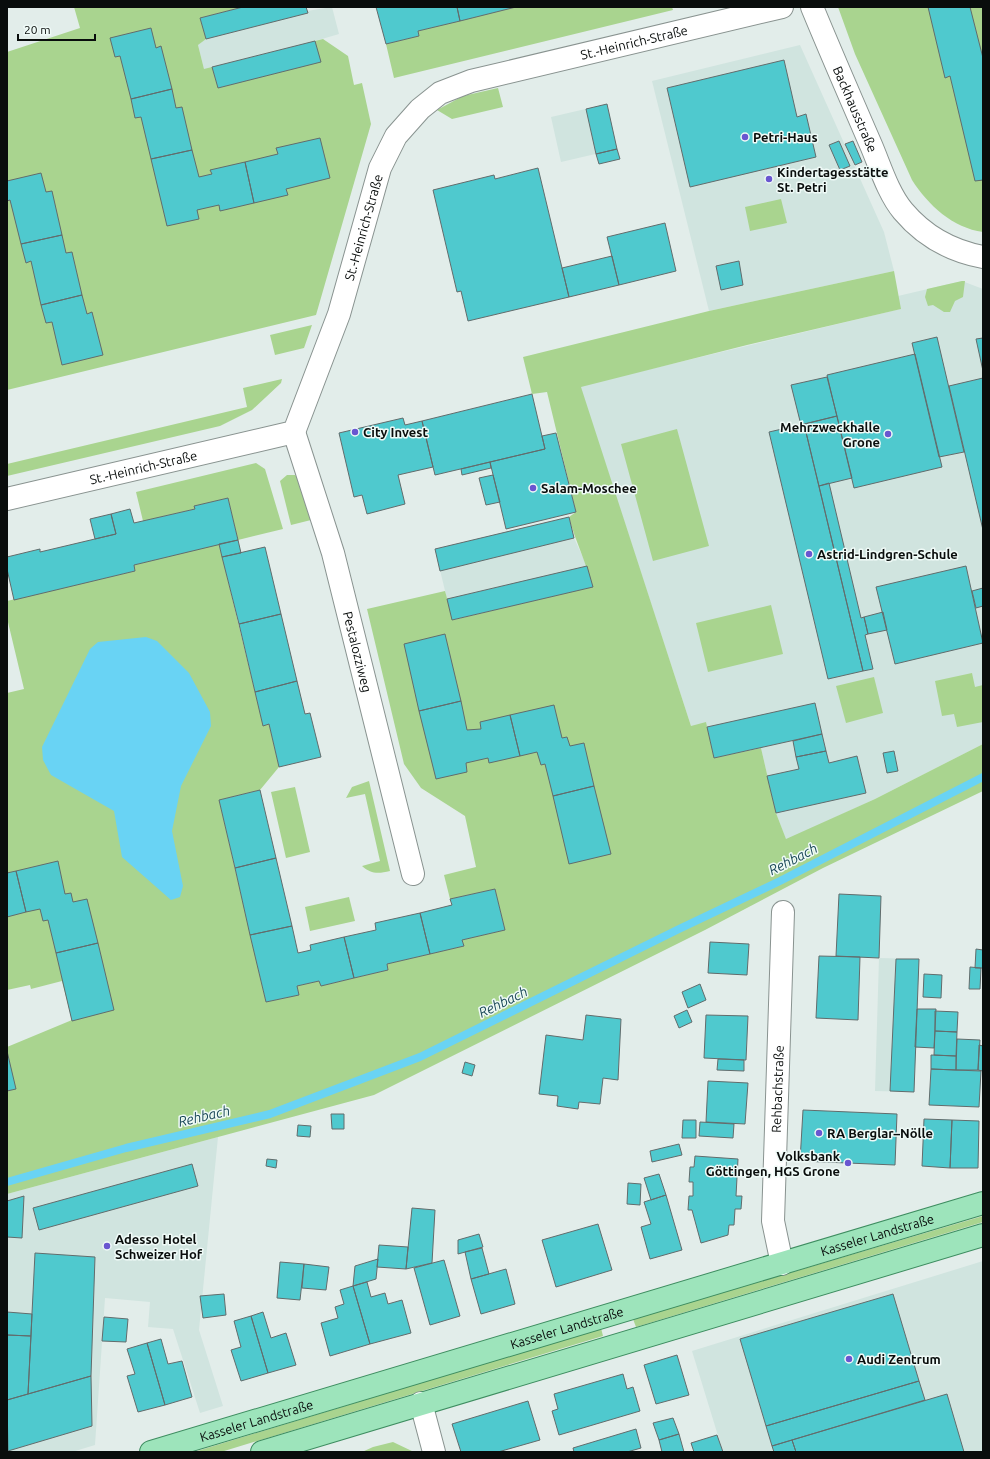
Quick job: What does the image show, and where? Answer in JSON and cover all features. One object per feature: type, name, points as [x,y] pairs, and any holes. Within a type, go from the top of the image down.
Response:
[{"type":"main road","name":"Kasseler Landstraße","points":[[151,1452],[983,1203]]},
{"type":"main road","points":[[262,1452],[983,1235]]},
{"type":"street","name":"St.-Heinrich-Straße","points":[[7,499],[294,432],[340,314],[380,168],[396,136],[420,109],[440,93],[471,81],[782,7]]},
{"type":"street","name":"Backhausstraße","points":[[812,7],[883,172],[902,209],[917,225],[935,240],[959,250],[983,257]]},
{"type":"street","name":"Pestalozziweg","points":[[294,432],[333,553],[413,874]]},
{"type":"street","name":"Rehbachstraße","points":[[782,1264],[773,1221],[783,912]]},
{"type":"street","points":[[421,1403],[434,1452]]},
{"type":"shaded area","points":[[243,7],[306,7],[307,11],[332,7],[339,34],[315,41],[321,62],[218,88],[204,69],[198,45],[205,39],[200,18]]},
{"type":"shaded area","name":"Kindertagesstätte St. Petri","points":[[800,45],[884,232],[894,271],[709,311],[652,81]]},
{"type":"shaded area","points":[[607,104],[617,149],[561,162],[551,117]]},
{"type":"shaded area","name":"Astrid-Lindgren-Schule","points":[[962,281],[983,289],[983,744],[875,799],[786,840],[776,813],[761,748],[714,758],[691,726],[580,386],[900,309],[898,296]]},
{"type":"shaded area","points":[[569,517],[574,538],[587,566],[593,587],[452,620],[435,549]]},
{"type":"shaded area","points":[[879,958],[919,959],[914,1092],[875,1091]]},
{"type":"shaded area","name":"Adesso Hotel Schweizer Hof","points":[[218,1137],[199,1330],[223,1406],[200,1413],[173,1329],[148,1327],[150,1302],[105,1298],[95,1445],[72,1452],[7,1452],[7,1194]]},
{"type":"shaded area","points":[[983,1261],[983,1452],[723,1452],[692,1351]]},
{"type":"green space","points":[[74,7],[243,7],[200,18],[206,39],[198,45],[204,69],[212,67],[218,88],[320,62],[315,41],[323,39],[348,56],[354,85],[362,83],[371,124],[316,315],[7,390],[7,52],[80,28]]},
{"type":"green space","points":[[516,7],[672,7],[673,10],[394,78],[386,44],[419,36],[418,31]]},
{"type":"green space","points":[[838,7],[983,7],[983,232],[962,226],[942,214],[918,189],[912,180],[855,54]]},
{"type":"green space","points":[[498,88],[503,107],[452,119],[437,110],[463,96]]},
{"type":"green space","points":[[781,199],[787,223],[750,231],[745,207]]},
{"type":"green space","points":[[894,271],[901,309],[747,345],[581,387],[691,726],[706,722],[714,758],[761,748],[776,813],[786,839],[875,799],[983,744],[983,791],[823,868],[705,930],[374,1095],[7,1194],[7,1047],[72,1020],[62,981],[31,989],[30,985],[7,990],[7,693],[24,689],[7,618],[7,601],[135,571],[134,565],[219,544],[263,725],[269,724],[279,767],[260,790],[219,800],[266,1002],[299,995],[297,986],[319,981],[321,986],[388,970],[387,964],[464,946],[462,940],[505,930],[495,889],[450,899],[444,875],[476,867],[465,816],[421,788],[404,764],[367,609],[445,591],[453,620],[592,587],[569,517],[576,512],[547,392],[532,394],[523,357],[709,311]]},
{"type":"green space","points":[[965,281],[963,297],[955,301],[950,312],[944,312],[933,305],[928,306],[925,297],[927,289]]},
{"type":"green space","points":[[312,325],[304,348],[275,355],[270,335]]},
{"type":"green space","points":[[282,379],[281,383],[252,410],[220,426],[7,476],[7,464],[247,407],[243,388]]},
{"type":"green space","points":[[677,429],[709,546],[653,561],[621,444]]},
{"type":"green space","points":[[256,463],[265,469],[283,529],[238,540],[228,498],[195,506],[195,509],[143,521],[136,492]]},
{"type":"green space","points":[[287,475],[295,475],[297,477],[311,520],[291,525],[280,481]]},
{"type":"green space","points":[[771,605],[783,654],[708,672],[696,623]]},
{"type":"green space","points":[[972,673],[975,687],[983,685],[983,722],[957,727],[954,714],[942,716],[935,681]]},
{"type":"green space","points":[[874,677],[883,713],[846,723],[836,686]]},
{"type":"green space","points":[[369,781],[390,871],[382,873],[372,872],[362,866],[380,861],[365,794],[346,798],[352,787]]},
{"type":"green space","points":[[295,787],[310,852],[286,858],[271,792]]},
{"type":"green space","points":[[349,897],[355,921],[310,931],[305,907]]},
{"type":"green space","points":[[983,1216],[983,1222],[636,1327],[633,1319]]},
{"type":"green space","points":[[601,1328],[603,1336],[221,1452],[194,1452]]},
{"type":"green space","points":[[393,1442],[414,1452],[362,1452],[373,1447]]},
{"type":"water","points":[[146,637],[157,641],[189,673],[210,712],[211,726],[181,786],[172,831],[183,886],[180,897],[171,900],[122,857],[114,811],[51,775],[43,760],[42,747],[90,649],[98,642]]},
{"type":"building","points":[[243,7],[306,7],[308,13],[206,39],[200,18]]},
{"type":"building","points":[[376,7],[457,7],[460,21],[418,31],[419,36],[386,44]]},
{"type":"building","points":[[457,7],[516,7],[460,21]]},
{"type":"building","points":[[928,7],[970,7],[983,58],[983,180],[975,181],[950,76],[945,78]]},
{"type":"building","points":[[151,28],[156,48],[161,46],[172,89],[131,99],[120,56],[115,57],[110,38]]},
{"type":"building","points":[[315,41],[321,62],[218,88],[212,67]]},
{"type":"building","name":"Petri-Haus","points":[[784,60],[797,117],[806,114],[816,157],[690,187],[667,88]]},
{"type":"building","points":[[172,89],[176,108],[182,107],[192,150],[151,159],[141,117],[135,118],[131,99]]},
{"type":"building","points":[[607,104],[617,149],[596,154],[586,109]]},
{"type":"building","points":[[320,138],[330,178],[286,189],[288,195],[254,203],[245,162],[278,154],[276,148]]},
{"type":"building","points":[[839,141],[850,166],[840,170],[829,145]]},
{"type":"building","points":[[853,141],[862,162],[855,165],[845,144]]},
{"type":"building","points":[[617,149],[620,159],[599,164],[596,154]]},
{"type":"building","points":[[192,150],[199,177],[212,174],[210,170],[245,162],[254,203],[220,211],[219,205],[197,210],[199,219],[167,226],[151,159]]},
{"type":"building","points":[[538,168],[569,297],[468,321],[461,291],[457,292],[433,190],[494,175],[495,179]]},
{"type":"building","points":[[41,173],[46,192],[52,191],[62,235],[21,244],[10,200],[7,201],[7,181]]},
{"type":"building","points":[[665,223],[676,271],[619,285],[607,237]]},
{"type":"building","points":[[62,235],[66,253],[72,252],[82,295],[41,305],[31,261],[26,263],[21,244]]},
{"type":"building","points":[[612,256],[619,285],[569,297],[562,268]]},
{"type":"building","points":[[739,261],[743,285],[721,290],[716,266]]},
{"type":"building","points":[[82,295],[87,314],[92,312],[103,355],[62,365],[52,322],[46,323],[41,305]]},
{"type":"building","points":[[937,337],[964,452],[939,457],[912,343]]},
{"type":"building","points":[[983,338],[983,371],[976,339]]},
{"type":"building","name":"Mehrzweckhalle Grone","points":[[915,354],[942,467],[854,488],[827,375]]},
{"type":"building","points":[[827,377],[837,416],[801,425],[791,385]]},
{"type":"building","points":[[983,378],[983,530],[949,386]]},
{"type":"building","points":[[532,394],[545,449],[435,475],[422,421]]},
{"type":"building","points":[[837,416],[852,478],[819,486],[804,424]]},
{"type":"building","points":[[403,418],[405,425],[422,421],[433,467],[398,475],[405,504],[367,514],[362,495],[354,497],[339,433]]},
{"type":"building","points":[[804,424],[863,671],[828,679],[769,432]]},
{"type":"building","name":"Salam-Moschee","points":[[556,433],[576,512],[506,529],[490,462],[545,449],[542,436]]},
{"type":"building","points":[[490,462],[491,468],[462,475],[461,469]]},
{"type":"building","points":[[493,475],[500,502],[486,505],[479,478]]},
{"type":"building","points":[[829,483],[861,618],[864,617],[868,634],[865,635],[873,669],[863,671],[819,486]]},
{"type":"building","points":[[228,498],[238,540],[134,565],[135,571],[14,600],[7,569],[7,557],[40,549],[40,552],[116,534],[111,514],[130,509],[134,523],[195,509],[194,506]]},
{"type":"building","points":[[111,514],[116,534],[95,539],[90,519]]},
{"type":"building","points":[[569,517],[574,538],[440,571],[435,549]]},
{"type":"building","points":[[238,540],[241,553],[222,557],[219,544]]},
{"type":"building","points":[[265,547],[281,614],[239,624],[222,557]]},
{"type":"building","points":[[587,566],[593,587],[452,620],[447,599]]},
{"type":"building","points":[[966,566],[983,643],[895,664],[876,587]]},
{"type":"building","points":[[983,588],[983,606],[976,608],[972,591]]},
{"type":"building","points":[[883,612],[887,630],[868,634],[864,617]]},
{"type":"building","points":[[281,614],[297,681],[255,692],[239,624]]},
{"type":"building","points":[[445,634],[461,701],[419,711],[404,644]]},
{"type":"building","points":[[297,681],[305,714],[310,713],[321,757],[279,767],[269,724],[263,726],[255,692]]},
{"type":"building","points":[[461,701],[467,730],[481,729],[480,722],[510,715],[520,756],[489,763],[488,758],[466,763],[467,772],[436,779],[419,711]]},
{"type":"building","points":[[815,703],[822,734],[714,758],[707,727]]},
{"type":"building","points":[[554,705],[562,738],[567,737],[570,746],[584,743],[594,786],[553,796],[545,764],[541,765],[537,752],[520,756],[510,715]]},
{"type":"building","points":[[822,734],[826,751],[796,757],[793,741]]},
{"type":"building","points":[[826,751],[829,763],[857,756],[866,793],[776,813],[767,776],[799,769],[796,757]]},
{"type":"building","points":[[894,751],[898,771],[887,773],[883,753]]},
{"type":"building","points":[[594,786],[611,854],[569,864],[553,796]]},
{"type":"building","points":[[260,790],[276,858],[235,868],[219,800]]},
{"type":"building","points":[[276,858],[292,926],[250,935],[235,868]]},
{"type":"building","points":[[58,861],[65,894],[71,893],[73,902],[87,899],[98,943],[56,953],[48,920],[43,921],[40,909],[26,912],[16,871]]},
{"type":"building","points":[[16,871],[26,912],[7,917],[7,873]]},
{"type":"building","points":[[495,889],[505,930],[462,940],[464,946],[430,954],[420,913],[452,905],[450,899]]},
{"type":"building","points":[[839,894],[881,896],[879,958],[836,956]]},
{"type":"building","points":[[420,913],[430,954],[387,964],[388,970],[354,978],[344,937],[376,930],[375,923]]},
{"type":"building","points":[[292,926],[298,953],[311,950],[310,945],[344,937],[354,978],[321,986],[319,981],[297,986],[299,995],[266,1002],[250,935]]},
{"type":"building","points":[[710,942],[749,944],[747,975],[708,973]]},
{"type":"building","points":[[98,943],[114,1010],[72,1021],[56,953]]},
{"type":"building","points":[[976,949],[983,950],[983,968],[975,968]]},
{"type":"building","points":[[819,956],[860,957],[858,1020],[816,1018]]},
{"type":"building","points":[[896,959],[919,959],[914,1092],[890,1091]]},
{"type":"building","points":[[970,967],[981,968],[980,989],[969,989]]},
{"type":"building","points":[[924,974],[942,975],[941,998],[923,997]]},
{"type":"building","points":[[700,984],[706,1000],[688,1008],[682,992]]},
{"type":"building","points":[[917,1009],[936,1009],[934,1048],[915,1047]]},
{"type":"building","points":[[687,1010],[692,1022],[679,1028],[674,1016]]},
{"type":"building","points":[[935,1011],[958,1012],[957,1032],[935,1031]]},
{"type":"building","points":[[586,1015],[621,1019],[618,1080],[603,1078],[600,1104],[579,1102],[578,1109],[557,1106],[558,1096],[539,1094],[546,1035],[583,1040]]},
{"type":"building","points":[[706,1015],[748,1016],[746,1060],[704,1058]]},
{"type":"building","points":[[935,1031],[957,1032],[956,1056],[934,1055]]},
{"type":"building","points":[[957,1039],[980,1040],[978,1070],[956,1070]]},
{"type":"building","points":[[979,1045],[983,1046],[983,1071],[978,1070]]},
{"type":"building","points":[[7,1051],[16,1089],[7,1091]]},
{"type":"building","points":[[931,1055],[956,1056],[956,1070],[931,1069]]},
{"type":"building","points":[[718,1059],[744,1060],[744,1071],[717,1070]]},
{"type":"building","points":[[465,1062],[475,1065],[472,1076],[462,1073]]},
{"type":"building","points":[[931,1069],[981,1071],[979,1107],[929,1105]]},
{"type":"building","points":[[708,1081],[748,1083],[745,1124],[706,1122]]},
{"type":"building","points":[[803,1110],[897,1114],[895,1165],[800,1161]]},
{"type":"building","points":[[331,1114],[344,1114],[344,1129],[332,1129]]},
{"type":"building","points":[[924,1119],[952,1120],[950,1168],[922,1166]]},
{"type":"building","points":[[683,1120],[696,1120],[696,1138],[682,1138]]},
{"type":"building","points":[[952,1120],[979,1121],[978,1168],[950,1168]]},
{"type":"building","points":[[700,1122],[734,1124],[733,1138],[699,1136]]},
{"type":"building","points":[[298,1125],[311,1126],[310,1137],[297,1136]]},
{"type":"building","points":[[679,1144],[682,1155],[652,1162],[650,1151]]},
{"type":"building","points":[[695,1156],[738,1159],[736,1196],[742,1196],[741,1209],[735,1209],[734,1225],[729,1225],[728,1235],[701,1243],[692,1210],[688,1210],[689,1196],[693,1196],[693,1182],[689,1182],[690,1167],[694,1167]]},
{"type":"building","points":[[267,1159],[277,1160],[276,1168],[266,1166]]},
{"type":"building","points":[[192,1164],[198,1186],[39,1230],[33,1208]]},
{"type":"building","points":[[659,1174],[666,1195],[651,1200],[644,1178]]},
{"type":"building","points":[[628,1183],[641,1184],[640,1205],[627,1204]]},
{"type":"building","points":[[666,1195],[682,1250],[650,1259],[641,1227],[651,1224],[644,1202]]},
{"type":"building","points":[[24,1196],[22,1238],[7,1237],[7,1201]]},
{"type":"building","points":[[412,1208],[435,1210],[432,1263],[406,1269]]},
{"type":"building","points":[[598,1224],[612,1270],[556,1287],[542,1240]]},
{"type":"building","points":[[479,1234],[483,1247],[458,1254],[458,1240]]},
{"type":"building","points":[[379,1245],[408,1247],[406,1269],[377,1267]]},
{"type":"building","points":[[482,1248],[489,1274],[471,1279],[465,1252]]},
{"type":"building","points":[[35,1253],[95,1257],[91,1376],[28,1394]]},
{"type":"building","points":[[378,1259],[376,1279],[353,1286],[355,1266]]},
{"type":"building","points":[[444,1260],[460,1316],[430,1325],[414,1268]]},
{"type":"building","points":[[280,1262],[304,1264],[300,1300],[277,1298]]},
{"type":"building","points":[[304,1264],[329,1267],[326,1290],[302,1288]]},
{"type":"building","points":[[506,1269],[515,1304],[481,1314],[471,1279]]},
{"type":"building","points":[[367,1282],[371,1297],[385,1293],[388,1304],[402,1300],[411,1333],[370,1344],[353,1286]]},
{"type":"building","points":[[353,1286],[370,1344],[330,1356],[321,1323],[338,1318],[335,1307],[344,1304],[340,1290]]},
{"type":"building","points":[[224,1294],[226,1315],[203,1318],[200,1296]]},
{"type":"building","points":[[893,1294],[919,1381],[766,1426],[740,1339]]},
{"type":"building","points":[[7,1312],[32,1314],[31,1336],[7,1335]]},
{"type":"building","points":[[263,1312],[271,1338],[286,1333],[296,1365],[268,1373],[251,1316]]},
{"type":"building","points":[[251,1316],[268,1373],[241,1381],[231,1350],[241,1347],[234,1321]]},
{"type":"building","points":[[104,1317],[128,1319],[126,1342],[102,1341]]},
{"type":"building","points":[[7,1335],[31,1336],[28,1394],[7,1400]]},
{"type":"building","points":[[161,1339],[168,1364],[182,1361],[192,1397],[165,1405],[147,1343]]},
{"type":"building","points":[[147,1343],[165,1405],[138,1412],[127,1376],[135,1374],[127,1349]]},
{"type":"building","points":[[677,1355],[689,1395],[656,1404],[644,1365]]},
{"type":"building","points":[[623,1374],[627,1389],[633,1387],[640,1411],[559,1435],[552,1411],[558,1409],[554,1394]]},
{"type":"building","points":[[91,1376],[92,1426],[8,1451],[7,1400]]},
{"type":"building","points":[[919,1381],[925,1400],[772,1446],[766,1426]]},
{"type":"building","points":[[947,1394],[964,1452],[796,1452],[792,1440]]},
{"type":"building","points":[[528,1401],[540,1440],[498,1452],[461,1452],[452,1424]]},
{"type":"building","points":[[673,1418],[679,1434],[659,1440],[653,1423]]},
{"type":"building","points":[[636,1429],[641,1448],[627,1452],[574,1452],[573,1448]]},
{"type":"building","points":[[679,1434],[684,1452],[662,1452],[659,1440]]},
{"type":"building","points":[[717,1435],[723,1452],[694,1452],[691,1443]]},
{"type":"building","points":[[792,1440],[796,1452],[774,1452],[772,1446]]},
{"type":"waterway","name":"Rehbach","points":[[7,1182],[126,1148],[270,1114],[420,1057],[679,929],[780,881],[983,777]]},
{"type":"place","name":"Petri-Haus","points":[[745,137]]},
{"type":"place","name":"Kindertagesstätte St. Petri","points":[[769,179]]},
{"type":"place","name":"City Invest","points":[[355,432]]},
{"type":"place","name":"Mehrzweckhalle Grone","points":[[888,434]]},
{"type":"place","name":"Salam-Moschee","points":[[533,488]]},
{"type":"place","name":"Astrid-Lindgren-Schule","points":[[809,554]]},
{"type":"place","name":"RA Berglar–Nölle","points":[[819,1133]]},
{"type":"place","name":"Volksbank Göttingen, HGS Grone","points":[[848,1163]]},
{"type":"place","name":"Adesso Hotel Schweizer Hof","points":[[107,1246]]},
{"type":"place","name":"Audi Zentrum","points":[[849,1359]]}]
